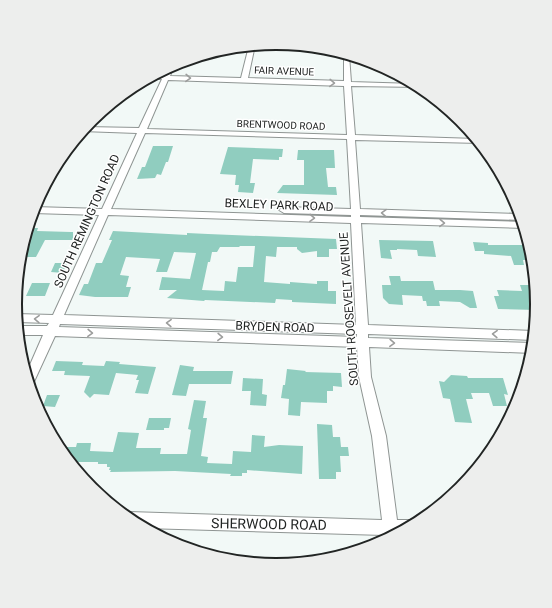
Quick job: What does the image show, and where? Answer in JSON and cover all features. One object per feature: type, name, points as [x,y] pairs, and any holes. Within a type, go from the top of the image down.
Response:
[{"type":"street","points":[[245,77],[251,52]]},
{"type":"street","name":"SOUTH ROOSEVELT AVENUE","points":[[346,60],[365,377],[379,436],[392,530]]},
{"type":"street","name":"FAIR AVENUE","points":[[170,73],[348,80],[404,85]]},
{"type":"street","name":"SOUTH REMINGTON ROAD","points":[[32,373],[107,208],[164,76]]},
{"type":"street","name":"FAIR AVENUE","points":[[348,80],[393,78]]},
{"type":"street","name":"BRENTWOOD ROAD","points":[[92,129],[470,141]]},
{"type":"street","name":"BEXLEY PARK ROAD","points":[[43,203],[107,208],[355,216],[518,225]]},
{"type":"street","name":"BEXLEY PARK ROAD","points":[[40,210],[107,208]]},
{"type":"street","name":"BEXLEY PARK ROAD","points":[[355,216],[515,217]]},
{"type":"street","name":"BRYDEN ROAD","points":[[23,318],[528,335]]},
{"type":"street","name":"BRYDEN ROAD","points":[[24,330],[526,348]]},
{"type":"street","name":"SHERWOOD ROAD","points":[[144,521],[388,532]]},
{"type":"shaded area","points":[[245,52],[244,54],[233,54]]},
{"type":"building","points":[[153,146],[173,146],[168,162],[166,162],[161,175],[157,174],[155,178],[137,179],[142,167],[145,167]]},
{"type":"building","points":[[228,147],[283,149],[282,157],[279,157],[279,160],[253,159],[250,183],[255,183],[253,193],[238,192],[239,185],[235,185],[236,175],[220,174]]},
{"type":"building","points":[[298,150],[334,150],[335,168],[326,168],[328,187],[336,187],[337,195],[277,193],[283,185],[304,185],[304,160],[297,160]]},
{"type":"building","points":[[34,228],[38,228],[37,231],[73,232],[73,240],[45,240],[36,257],[26,257]]},
{"type":"building","points":[[113,231],[187,235],[187,233],[336,239],[337,249],[329,249],[329,257],[317,257],[317,251],[302,253],[297,249],[297,247],[277,247],[276,257],[266,256],[264,282],[317,284],[317,281],[328,281],[328,291],[336,291],[336,304],[292,302],[292,300],[276,299],[275,303],[204,301],[167,298],[177,290],[159,290],[162,277],[190,279],[196,253],[174,252],[167,272],[156,272],[160,259],[126,257],[120,275],[129,276],[126,287],[131,287],[128,297],[95,297],[79,295],[84,284],[88,284],[96,263],[102,263],[112,240],[109,240]],"holes":[[[255,246],[253,267],[238,267],[236,282],[225,281],[224,291],[202,290],[208,262],[210,262],[212,252],[217,252],[220,247]]]},
{"type":"building","points":[[379,240],[433,241],[436,257],[418,256],[417,250],[397,249],[390,250],[392,259],[381,258]]},
{"type":"building","points":[[473,242],[488,243],[488,245],[523,245],[526,260],[523,260],[524,265],[514,265],[511,256],[484,254],[484,251],[475,251]]},
{"type":"building","points":[[55,263],[67,263],[63,273],[51,272]]},
{"type":"building","points":[[389,276],[400,276],[401,281],[433,281],[435,290],[473,291],[477,308],[470,308],[460,302],[439,301],[440,306],[427,306],[426,301],[423,301],[422,296],[402,295],[403,305],[389,304],[383,298],[382,285],[391,285]]},
{"type":"building","points":[[32,283],[50,283],[45,296],[26,296]]},
{"type":"building","points":[[520,285],[529,285],[530,310],[498,309],[494,296],[499,296],[497,290],[522,291]]},
{"type":"building","points":[[56,361],[83,362],[82,365],[104,366],[106,361],[120,362],[119,364],[156,367],[148,394],[135,393],[139,380],[136,380],[138,375],[116,373],[109,395],[94,394],[90,398],[84,392],[90,376],[64,375],[65,371],[52,371]]},
{"type":"building","points":[[180,365],[194,367],[193,371],[233,371],[231,384],[189,384],[186,396],[172,395]]},
{"type":"building","points":[[287,369],[306,371],[305,372],[341,373],[342,387],[333,386],[333,391],[327,391],[327,403],[301,402],[300,416],[288,415],[289,399],[281,398],[283,385],[285,385]]},
{"type":"building","points":[[451,375],[467,376],[468,378],[503,378],[508,395],[504,394],[507,406],[493,406],[489,393],[471,393],[473,399],[466,399],[472,423],[455,422],[450,399],[443,398],[439,381],[444,382]]},
{"type":"building","points":[[243,378],[263,379],[262,394],[267,395],[266,406],[250,405],[251,391],[242,391]]},
{"type":"building","points":[[47,395],[60,395],[55,407],[43,406]]},
{"type":"building","points":[[194,400],[206,401],[203,418],[207,418],[201,456],[208,457],[207,463],[232,464],[233,451],[251,452],[252,435],[265,436],[264,447],[279,445],[303,446],[302,474],[247,470],[247,473],[242,473],[242,476],[175,471],[110,472],[110,467],[107,467],[107,464],[98,464],[98,462],[77,462],[66,447],[76,447],[77,443],[91,443],[90,451],[113,452],[118,432],[139,433],[136,448],[161,448],[160,454],[187,454],[191,430],[188,429]]},
{"type":"building","points":[[149,418],[171,418],[169,428],[164,428],[164,430],[146,430]]},
{"type":"building","points":[[317,424],[332,425],[333,437],[340,437],[341,447],[348,447],[349,456],[340,456],[341,472],[336,472],[336,479],[319,479]]}]
